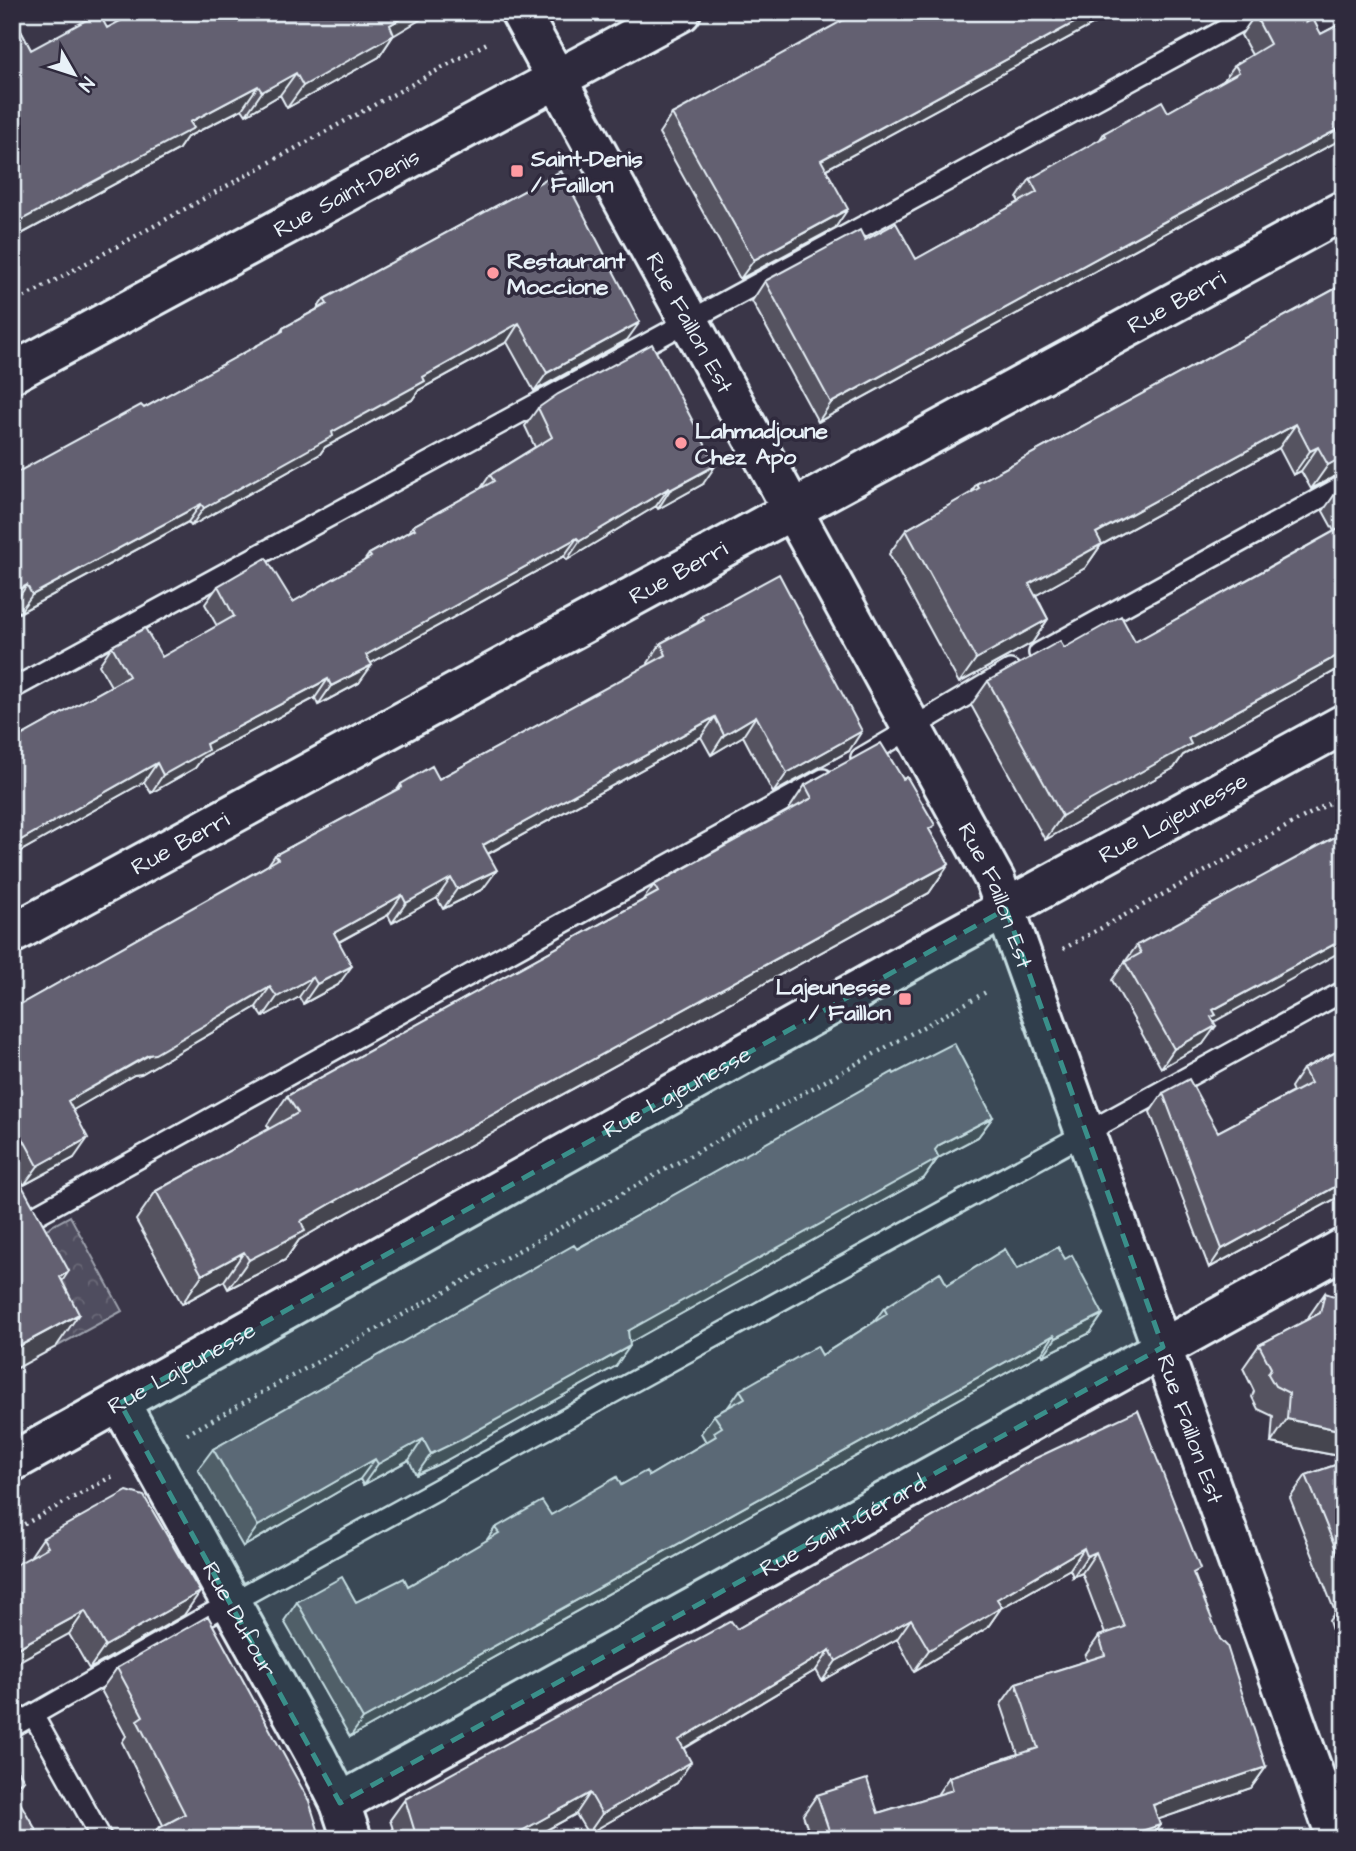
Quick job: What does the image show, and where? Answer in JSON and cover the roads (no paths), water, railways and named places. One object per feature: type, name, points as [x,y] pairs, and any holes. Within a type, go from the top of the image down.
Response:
[{"type":"street","name":"Rue Faillon Est","points":[[520,12],[978,845],[1006,909],[1337,1839]]},
{"type":"street","name":"Rue Saint-Denis","points":[[12,373],[681,12]]},
{"type":"street","name":"Rue Berri","points":[[12,934],[1344,210]]},
{"type":"street","name":"Rue Lajeunesse","points":[[12,1462],[1344,724]]},
{"type":"street","name":"Rue Saint-Gérard","points":[[340,1803],[1344,1248]]},
{"type":"street","name":"Rue Dufour","points":[[120,1403],[340,1803],[352,1839]]},
{"type":"lane","points":[[12,689],[1257,12]]},
{"type":"lane","points":[[12,1192],[27,1220],[912,728],[958,698],[1344,485]]},
{"type":"lane","points":[[12,1727],[1344,991]]},
{"type":"lane","points":[[33,1715],[102,1839]]},
{"type":"place","name":"Saint-Denis / Faillon","points":[[517,171]]},
{"type":"place","name":"Restaurant Moccione","points":[[493,273]]},
{"type":"place","name":"Lahmadjoune Chez Apo","points":[[681,443]]},
{"type":"place","name":"Lajeunesse / Faillon","points":[[905,999]]}]
